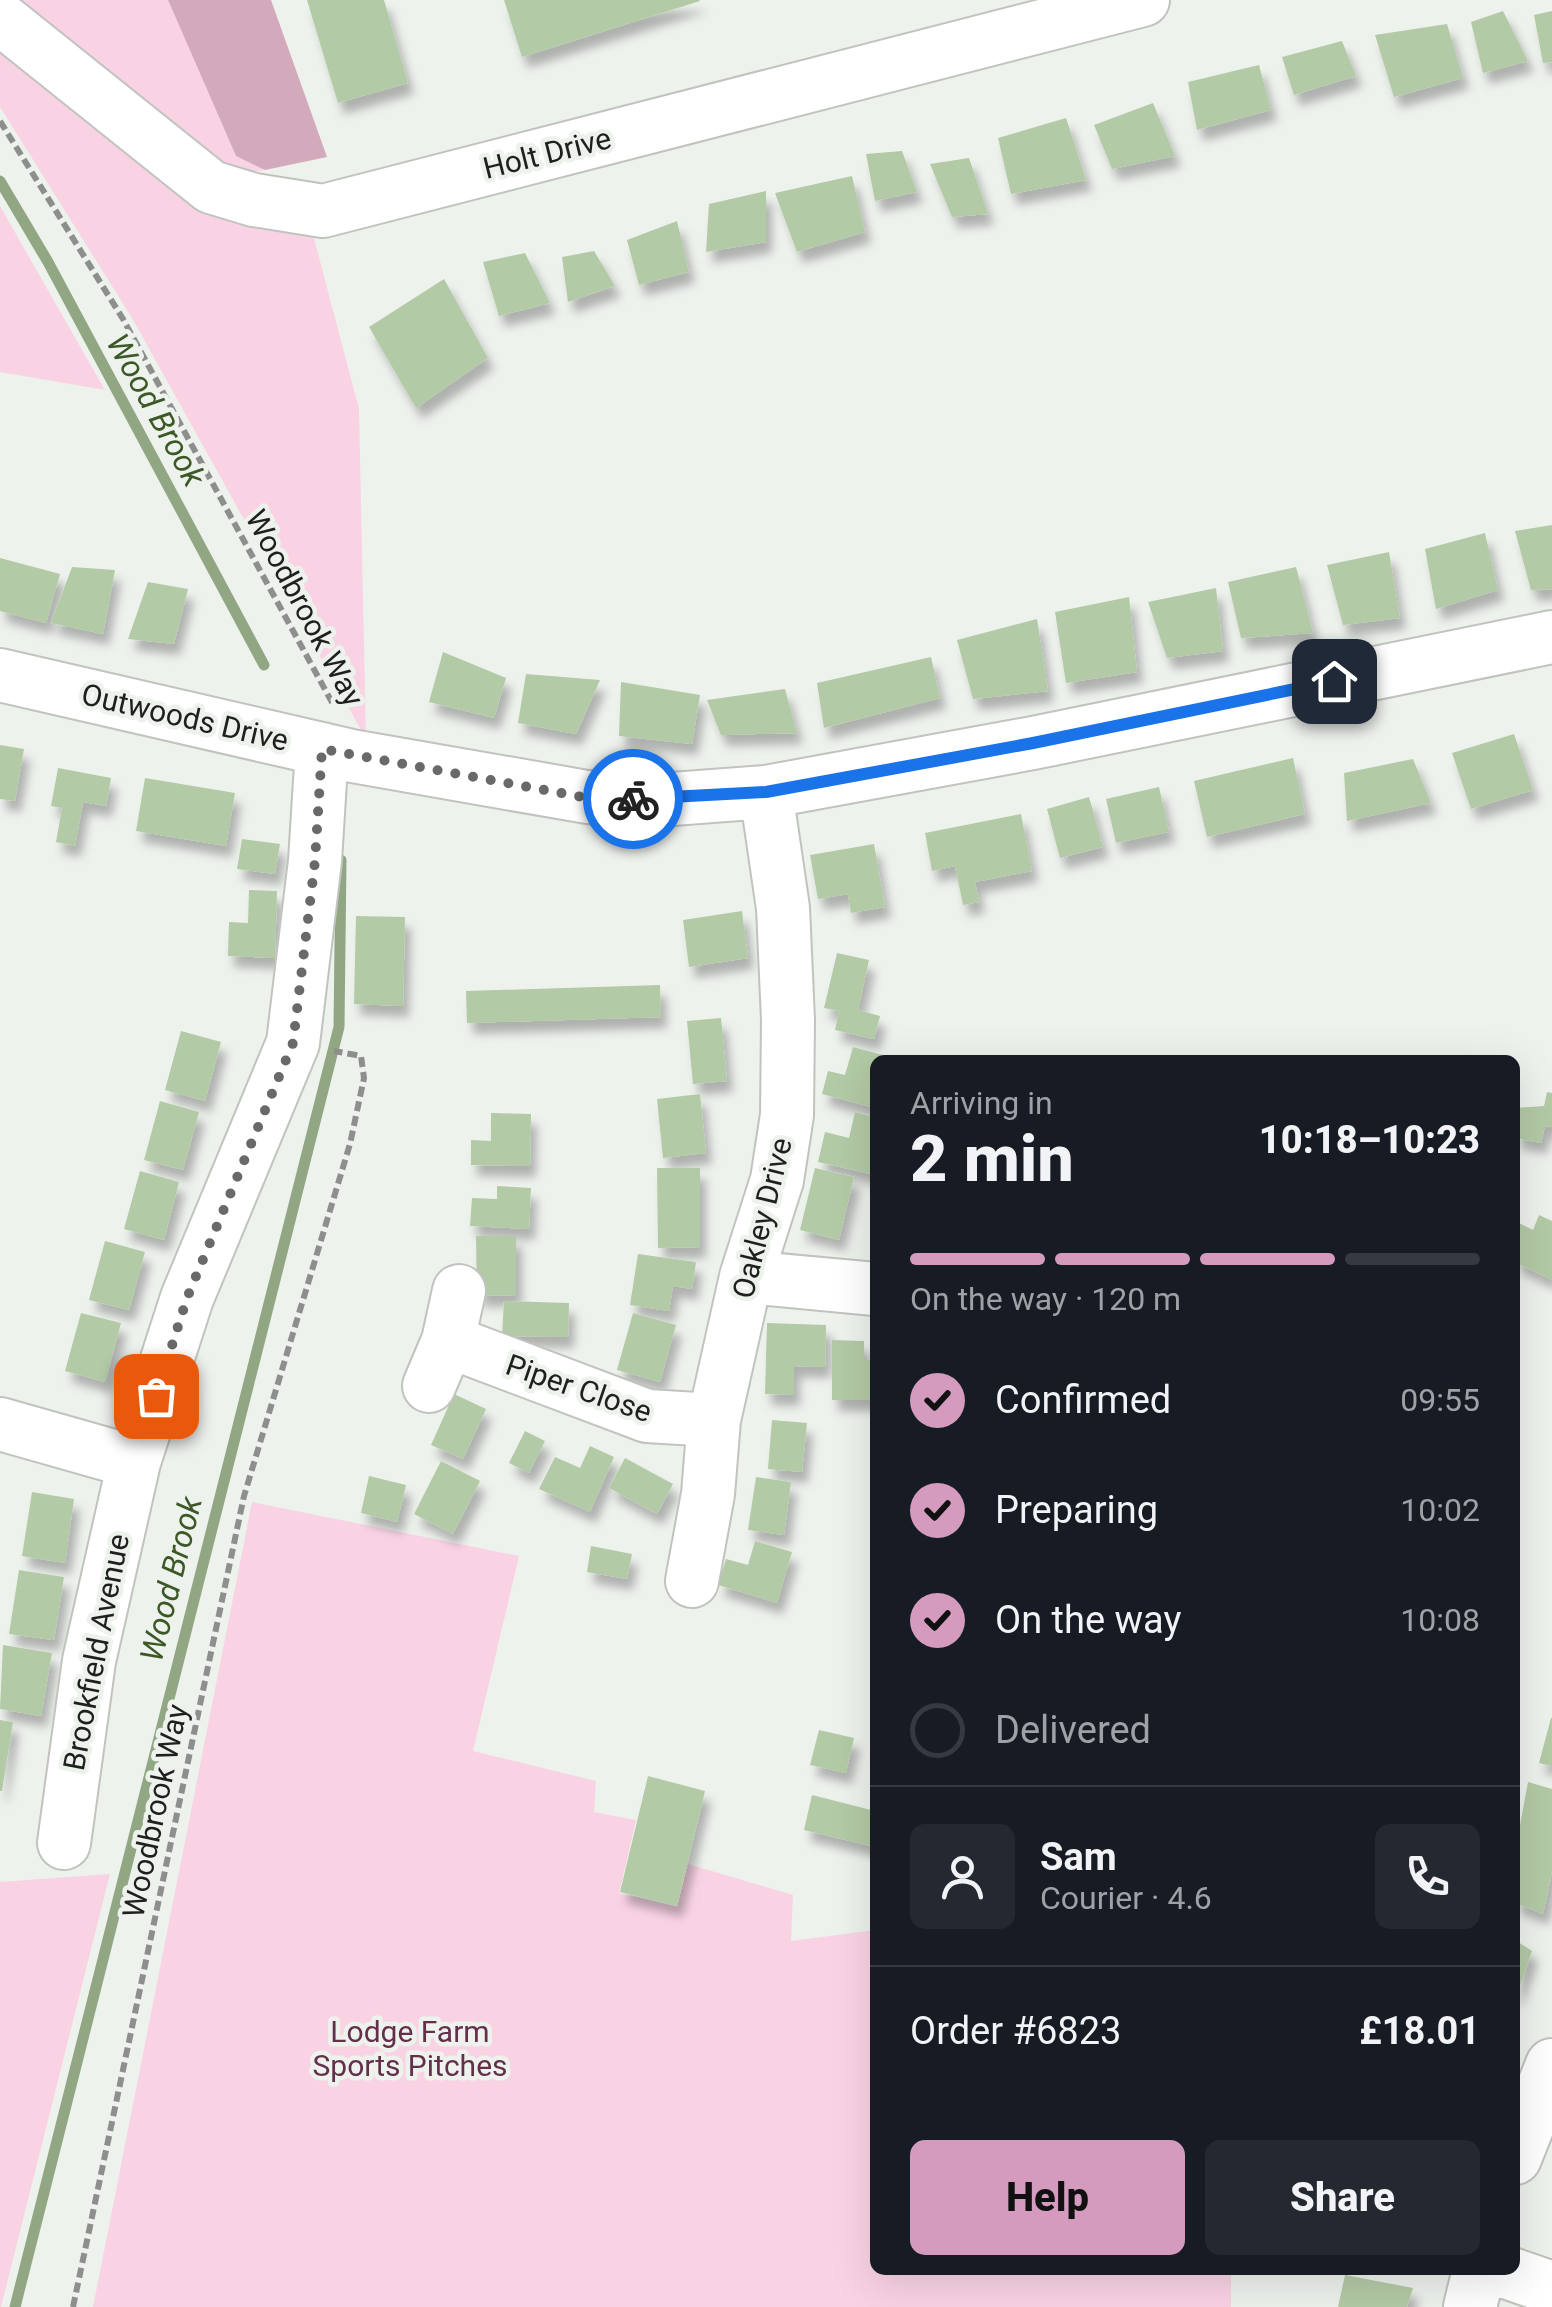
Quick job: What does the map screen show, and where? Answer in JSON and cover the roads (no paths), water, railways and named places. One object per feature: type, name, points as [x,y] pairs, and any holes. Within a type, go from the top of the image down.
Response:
[{"type":"street","name":"Holt Drive","points":[[0,18],[211,186],[254,200],[324,211],[1143,0]]},
{"type":"street","name":"Outwoods Drive","points":[[0,674],[338,752],[588,798],[659,800],[766,792],[1033,743],[1552,637]]},
{"type":"street","name":"Brookfield Avenue","points":[[56,1811],[134,1462],[187,1298],[293,1043],[315,861],[338,752]]},
{"type":"street","name":"Oakley Drive","points":[[692,1581],[708,1494],[714,1420],[746,1277],[777,1180],[787,1115],[783,908],[766,792]]},
{"type":"street","points":[[746,1277],[870,1289]]},
{"type":"street","name":"Piper Close","points":[[459,1291],[439,1363],[647,1416],[714,1420]]},
{"type":"street","points":[[0,1424],[134,1462]]},
{"type":"street","points":[[1520,2145],[1552,2065]]},
{"type":"street","points":[[1470,2307],[1478,2275]]},
{"type":"street","points":[[1514,2275],[1552,2288]]},
{"type":"waterway","name":"Wood Brook","points":[[0,181],[48,262],[264,665]]},
{"type":"waterway","name":"Wood Brook","points":[[15,2307],[339,1027],[341,860]]},
{"type":"park label","name":"Lodge Farm Sports Pitches","points":[[410,2048]]}]
